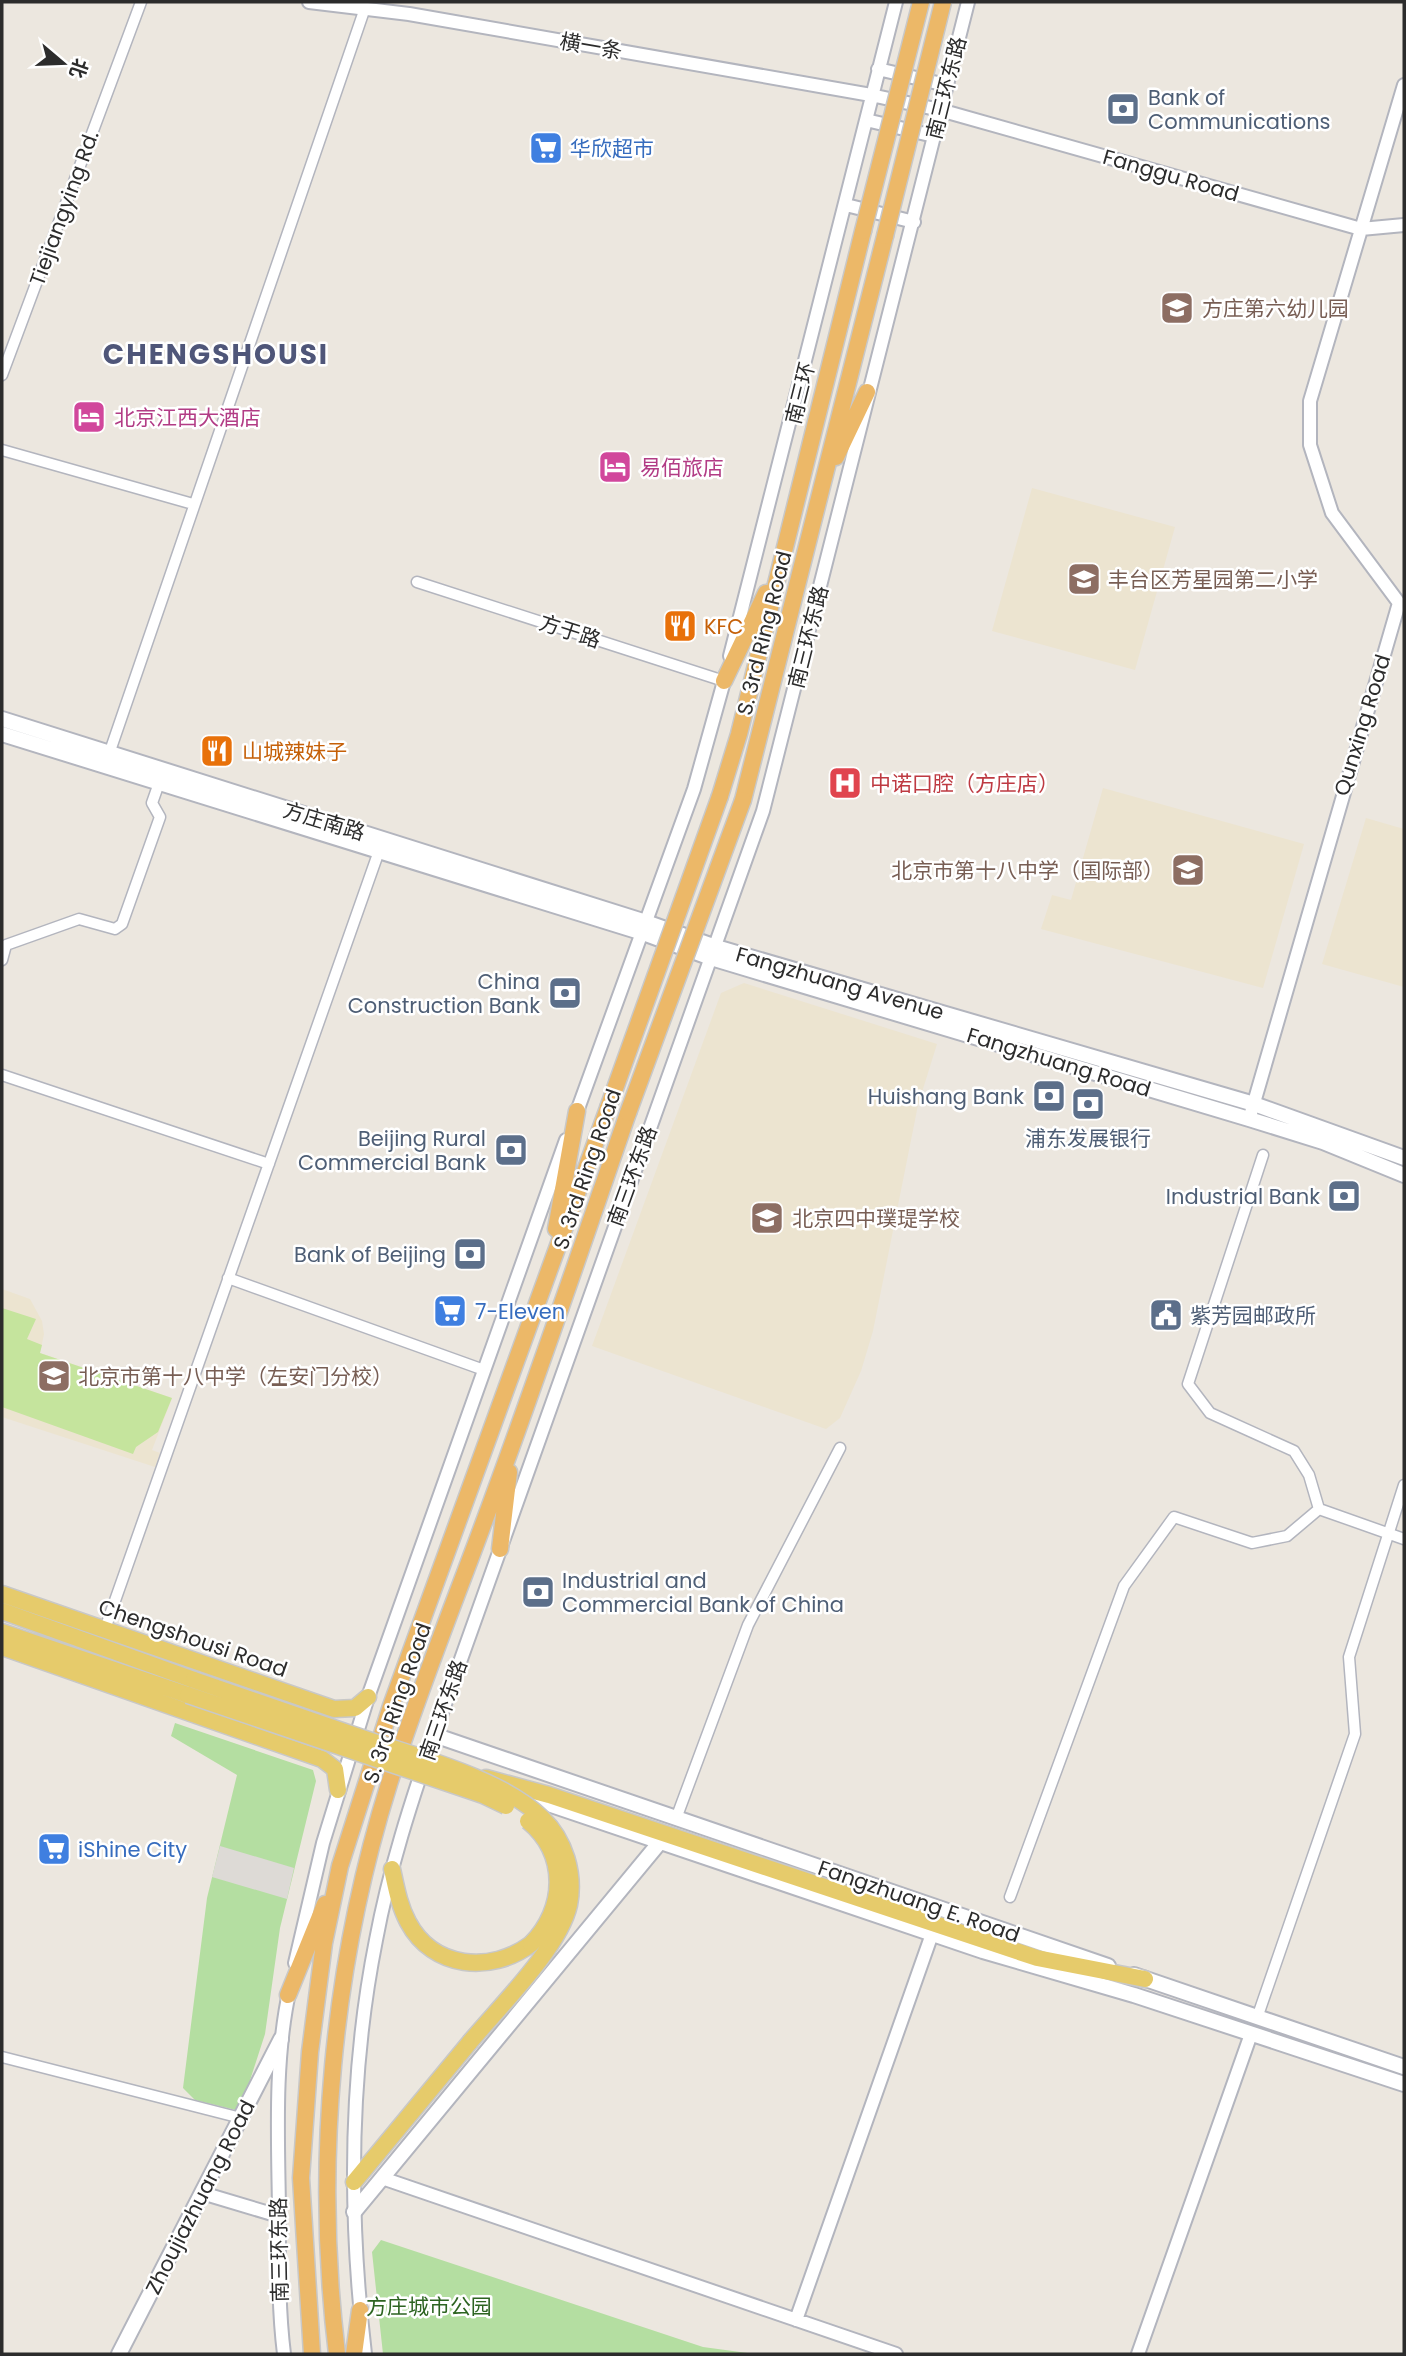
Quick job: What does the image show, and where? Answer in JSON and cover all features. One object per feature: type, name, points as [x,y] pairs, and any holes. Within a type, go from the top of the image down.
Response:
[{"type":"highway","name":"南三环","points":[[779,566],[921,2]]},
{"type":"highway","name":"S. 3rd Ring Road","points":[[337,2354],[330,2269],[330,2109],[343,1982],[355,1914],[389,1785],[513,1444],[628,1113],[743,800],[943,2]]},
{"type":"highway","points":[[822,488],[867,392]]},
{"type":"highway","name":"S. 3rd Ring Road","points":[[312,2354],[300,2178],[310,2052],[324,1943],[340,1866],[391,1706],[720,796],[739,734],[779,566]]},
{"type":"highway","points":[[724,681],[779,566]]},
{"type":"highway","points":[[550,1268],[577,1111]]},
{"type":"highway","points":[[500,1549],[513,1444]]},
{"type":"highway","points":[[288,1995],[340,1866]]},
{"type":"highway","points":[[354,2354],[360,2310]]},
{"type":"main road","name":"方庄南路","points":[[2,719],[645,927]]},
{"type":"main road","name":"方庄南路","points":[[2,734],[379,851],[645,927]]},
{"type":"main road","name":"Fangzhuang Road","points":[[645,927],[713,952],[1251,1112],[1404,1175]]},
{"type":"main road","points":[[1251,1112],[1404,1158]]},
{"type":"main road","name":"Chengshousi Road","points":[[2,1594],[334,1709],[355,1708],[369,1697]]},
{"type":"main road","points":[[2,1611],[191,1688],[483,1795],[522,1815],[548,1843],[558,1878],[552,1916],[531,1944],[510,1957],[484,1964],[454,1961],[439,1954],[418,1937],[409,1925],[398,1898],[393,1869]]},
{"type":"main road","points":[[2,1632],[464,1772],[549,1795],[1037,1958],[1145,1979]]},
{"type":"main road","points":[[2,1647],[323,1759],[335,1769],[338,1790]]},
{"type":"main road","points":[[216,1721],[233,1718],[245,1705],[244,1687],[232,1674]]},
{"type":"main road","name":"Fangzhuang E. Road","points":[[434,1735],[1404,2067]]},
{"type":"main road","points":[[425,1762],[932,1934],[1134,1994],[1404,2084]]},
{"type":"main road","points":[[354,2182],[553,1942],[565,1918],[570,1891],[568,1864],[550,1827],[531,1808],[464,1772]]},
{"type":"main road","points":[[354,2212],[660,1842]]},
{"type":"main road","points":[[1251,2034],[1256,2018]]},
{"type":"main road","name":"Zhoujiazhuang Road","points":[[120,2354],[281,2039]]},
{"type":"street","name":"Tiejiangying Rd.","points":[[2,375],[141,2]]},
{"type":"street","name":"横一条","points":[[309,2],[365,9],[412,8],[940,110]]},
{"type":"street","name":"南三环东路","points":[[284,2354],[280,2325],[281,2039],[311,1889],[338,1790],[369,1697],[694,789],[724,681],[896,2]]},
{"type":"street","name":"南三环东路","points":[[365,2354],[354,2212],[360,2049],[375,1944],[393,1869],[434,1735],[713,952],[780,754],[867,392],[914,222],[968,2]]},
{"type":"street","points":[[108,754],[192,504],[365,9]]},
{"type":"street","points":[[878,69],[946,85]]},
{"type":"street","name":"Qunxing Road","points":[[1251,1112],[1327,843],[1402,603],[1332,513],[1310,445],[1310,401],[1404,85]]},
{"type":"street","name":"Fanggu Road","points":[[940,110],[1361,229],[1404,225]]},
{"type":"street","points":[[866,120],[934,136]]},
{"type":"street","points":[[846,205],[914,222]]},
{"type":"street","points":[[2,450],[192,504]]},
{"type":"street","name":"方于路","points":[[417,582],[724,681]]},
{"type":"street","points":[[2,960],[6,945],[79,919],[115,929],[122,924],[160,817],[152,803],[159,783]]},
{"type":"street","points":[[105,1629],[379,851]]},
{"type":"street","points":[[2,1075],[269,1164]]},
{"type":"street","points":[[1263,1155],[1188,1384],[1210,1413],[1294,1451],[1309,1475],[1319,1509]]},
{"type":"street","points":[[229,1278],[484,1370]]},
{"type":"street","points":[[677,1816],[748,1625],[840,1448]]},
{"type":"street","points":[[1256,2018],[1355,1734],[1349,1657],[1404,1485]]},
{"type":"street","points":[[1319,1509],[1404,1539]]},
{"type":"street","points":[[1010,1897],[1124,1586],[1174,1517],[1252,1543],[1287,1536],[1319,1509]]},
{"type":"street","points":[[796,2320],[932,1934]]},
{"type":"street","points":[[1138,2354],[1251,2034]]},
{"type":"street","points":[[2,2057],[241,2118]]},
{"type":"street","points":[[382,2178],[896,2354]]},
{"type":"street","points":[[202,2193],[279,2216]]},
{"type":"shaded area","name":"丰台区芳星园第二小学","points":[[1032,488],[1175,527],[1135,670],[992,631]]},
{"type":"shaded area","name":"北京市第十八中学（国际部）","points":[[1103,788],[1304,844],[1263,988],[1041,929],[1052,895],[1071,900]]},
{"type":"shaded area","points":[[1366,818],[1404,829],[1404,987],[1322,964]]},
{"type":"shaded area","name":"北京四中璞瑅学校","points":[[744,983],[937,1044],[918,1105],[873,1331],[861,1371],[840,1418],[826,1429],[592,1346],[721,993]]},
{"type":"shaded area","name":"北京市第十八中学（左安门分校）","points":[[2,1289],[30,1299],[42,1321],[44,1334],[40,1353],[172,1398],[152,1450],[160,1453],[155,1467],[2,1417]]},
{"type":"shaded area","points":[[220,1846],[294,1868],[287,1899],[212,1877]]},
{"type":"green space","name":"北京市第十八中学（左安门分校）","points":[[2,1308],[36,1319],[27,1339],[42,1345],[40,1353],[172,1398],[158,1432],[136,1447],[133,1454],[2,1407]]},
{"type":"green space","points":[[175,1723],[313,1770],[316,1781],[280,1928],[265,2034],[240,2111],[195,2100],[183,2088],[207,1898],[237,1775],[171,1736]]},
{"type":"green space","name":"方庄城市公园","points":[[381,2240],[703,2347],[755,2354],[383,2354],[372,2252]]},
{"type":"place","name":"Bank of Communications","points":[[1123,109]]},
{"type":"place","name":"华欣超市","points":[[546,148]]},
{"type":"place","name":"方庄第六幼儿园","points":[[1177,308]]},
{"type":"place","name":"北京江西大酒店","points":[[89,417]]},
{"type":"place","name":"易佰旅店","points":[[615,467]]},
{"type":"place","name":"丰台区芳星园第二小学","points":[[1084,579]]},
{"type":"place","name":"KFC","points":[[680,626]]},
{"type":"place","name":"山城辣妹子","points":[[217,751]]},
{"type":"place","name":"中诺口腔（方庄店）","points":[[845,783]]},
{"type":"place","name":"北京市第十八中学（国际部）","points":[[1188,870]]},
{"type":"place","name":"China Construction Bank","points":[[565,993]]},
{"type":"place","name":"Huishang Bank","points":[[1049,1096]]},
{"type":"place","name":"浦东发展银行","points":[[1088,1104]]},
{"type":"place","name":"Beijing Rural Commercial Bank","points":[[511,1150]]},
{"type":"place","name":"Industrial Bank","points":[[1344,1196]]},
{"type":"place","name":"北京四中璞瑅学校","points":[[767,1218]]},
{"type":"place","name":"Bank of Beijing","points":[[470,1254]]},
{"type":"place","name":"7-Eleven","points":[[450,1311]]},
{"type":"place","name":"紫芳园邮政所","points":[[1166,1315]]},
{"type":"place","name":"北京市第十八中学（左安门分校）","points":[[54,1376]]},
{"type":"place","name":"Industrial and Commercial Bank of China","points":[[538,1592]]},
{"type":"place","name":"iShine City","points":[[54,1849]]},
{"type":"district","name":"CHENGSHOUSI","points":[[216,354]]}]
